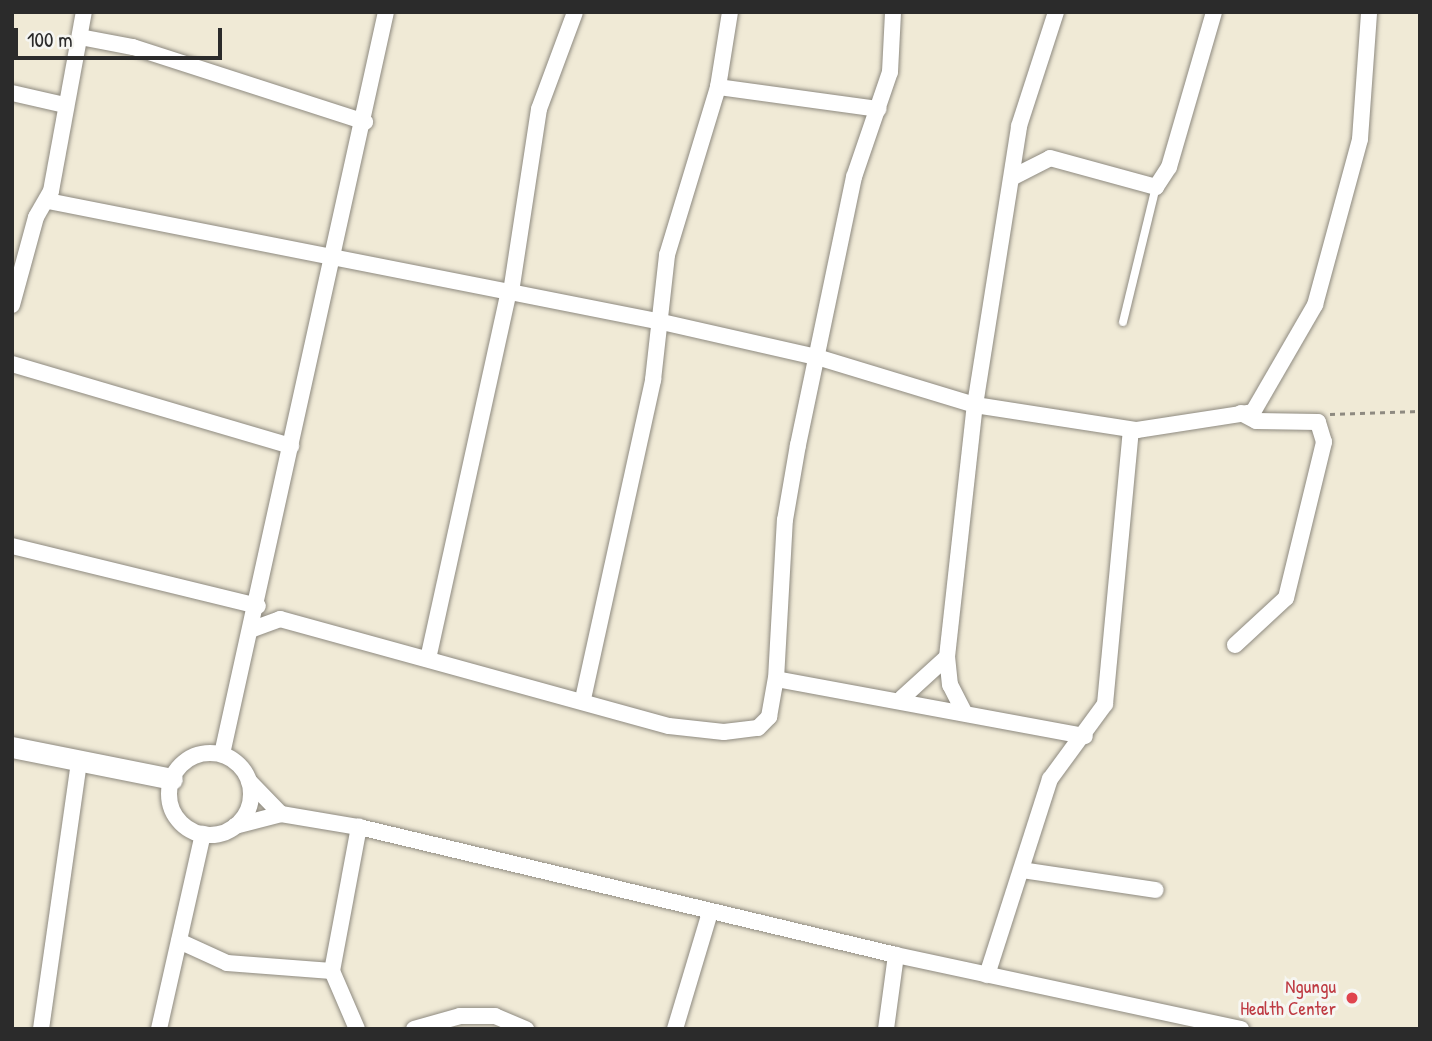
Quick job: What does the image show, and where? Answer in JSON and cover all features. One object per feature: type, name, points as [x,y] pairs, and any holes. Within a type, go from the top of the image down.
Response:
[{"type":"street","points":[[12,305],[36,217],[48,201],[84,12]]},
{"type":"street","points":[[222,754],[336,260],[386,12]]},
{"type":"street","points":[[428,659],[510,292],[539,108],[575,12]]},
{"type":"street","points":[[583,699],[611,589],[662,322],[677,209],[718,87],[730,12]]},
{"type":"street","points":[[12,546],[259,603],[281,619],[583,699],[670,726],[745,732],[769,717],[776,679],[785,520],[820,358],[854,177],[890,72],[893,12]]},
{"type":"street","points":[[963,710],[950,685],[947,657],[975,405],[1015,176],[1019,126],[1056,12]]},
{"type":"street","points":[[1015,176],[1040,160],[1059,159],[1156,187],[1169,167],[1214,12]]},
{"type":"street","points":[[48,201],[336,260],[662,322],[820,358],[975,405],[1131,429],[1253,412],[1328,271],[1360,139],[1369,12]]},
{"type":"street","points":[[80,37],[133,47],[365,122]]},
{"type":"street","points":[[718,87],[878,108]]},
{"type":"street","points":[[12,93],[65,105]]},
{"type":"street","points":[[12,363],[291,446]]},
{"type":"street","points":[[1236,645],[1286,598],[1324,442],[1318,422],[1256,421],[1239,412]]},
{"type":"street","points":[[987,975],[1050,779],[1085,736],[1105,704],[1131,429]]},
{"type":"street","points":[[253,629],[281,619]]},
{"type":"street","points":[[902,698],[947,657]]},
{"type":"street","points":[[776,679],[902,698],[1085,736]]},
{"type":"street","points":[[12,747],[172,779]]},
{"type":"street","points":[[222,754],[281,814]]},
{"type":"street","points":[[222,754],[188,759],[172,779],[170,799],[177,818],[203,834],[281,814],[359,827],[896,955],[1241,1029]]},
{"type":"street","points":[[41,1029],[79,761]]},
{"type":"street","points":[[235,825],[249,804],[247,778]]},
{"type":"street","points":[[357,1029],[332,971],[359,827]]},
{"type":"street","points":[[159,1029],[203,834]]},
{"type":"street","points":[[1022,870],[1156,890]]},
{"type":"street","points":[[679,1028],[710,912]]},
{"type":"street","points":[[179,941],[226,963],[332,971]]},
{"type":"street","points":[[886,1029],[896,955]]},
{"type":"street","points":[[1161,1029],[1166,1013]]},
{"type":"street","points":[[414,1029],[460,1016],[495,1016],[526,1029]]},
{"type":"lane","points":[[1123,322],[1156,187]]},
{"type":"path","points":[[1317,414],[1420,411]]},
{"type":"place","name":"Ngungu Health Center","points":[[1352,998]]}]
